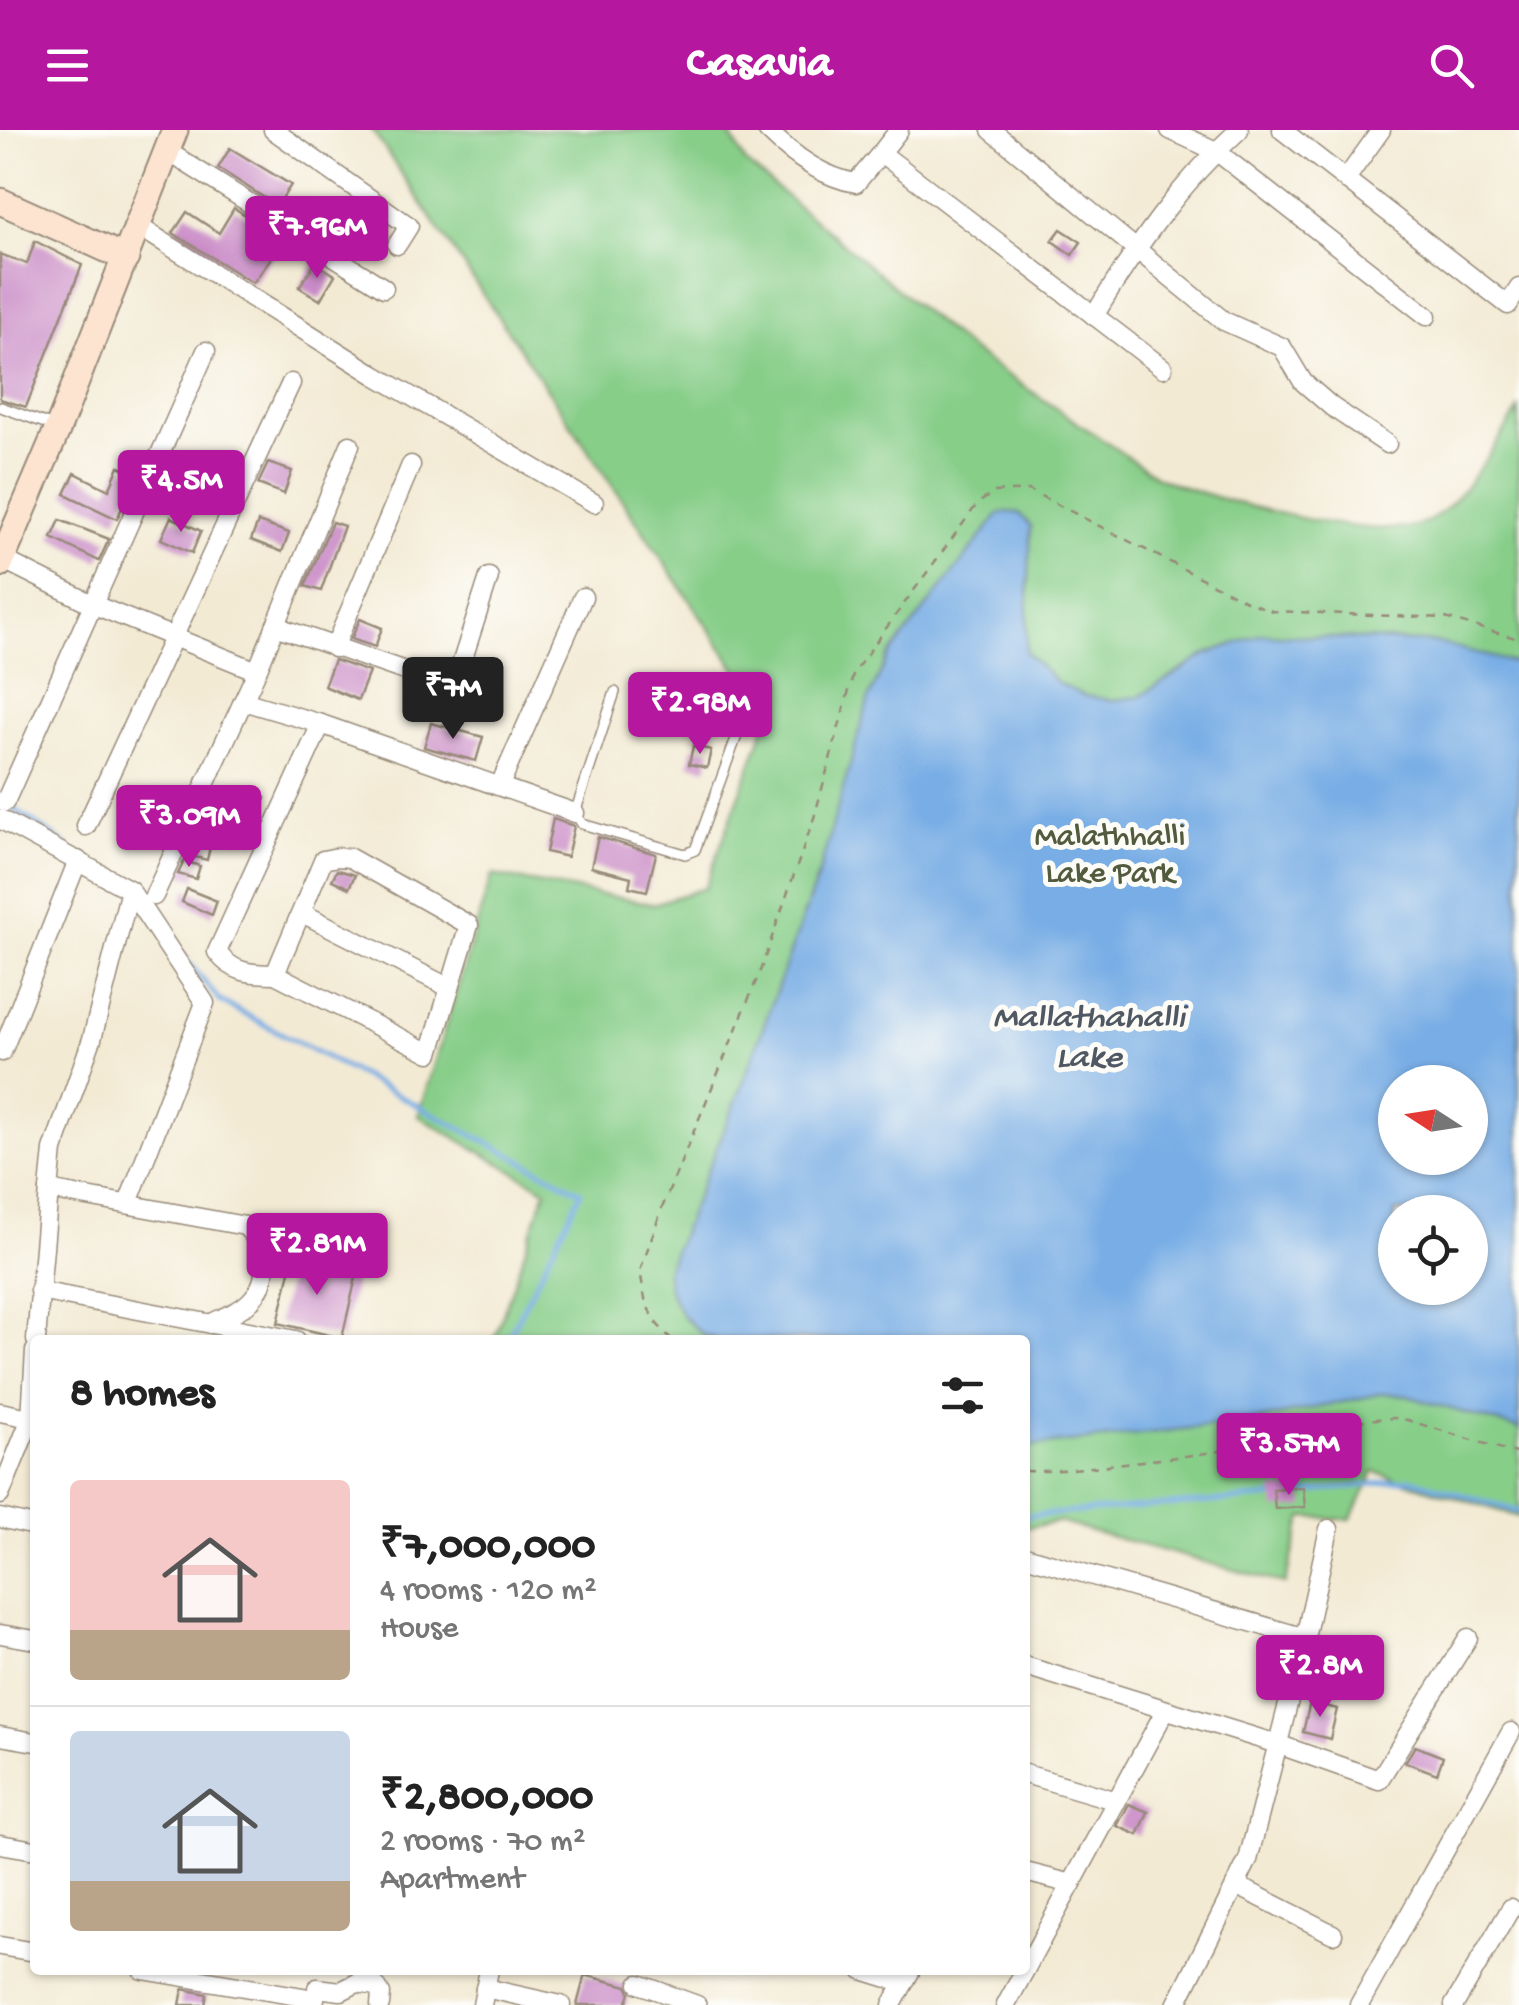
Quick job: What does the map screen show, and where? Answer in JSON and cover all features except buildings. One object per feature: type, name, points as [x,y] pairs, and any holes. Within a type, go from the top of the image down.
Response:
[{"type":"main road","points":[[1,561],[58,428],[171,140]]},
{"type":"main road","points":[[0,202],[126,258]]},
{"type":"street","points":[[273,130],[409,226],[397,245]]},
{"type":"street","points":[[767,130],[784,147],[831,178],[856,183],[898,130]]},
{"type":"street","points":[[991,130],[1224,321],[1282,347],[1303,382],[1387,444]]},
{"type":"street","points":[[1170,130],[1216,151],[1427,316]]},
{"type":"street","points":[[1094,316],[1136,246],[1216,151],[1239,130]]},
{"type":"street","points":[[1282,130],[1508,305],[1519,288]]},
{"type":"street","points":[[1346,180],[1381,130]]},
{"type":"street","points":[[171,140],[384,288]]},
{"type":"street","points":[[881,153],[1163,368]]},
{"type":"street","points":[[138,226],[375,375],[594,503]]},
{"type":"street","points":[[128,1203],[205,1003],[130,890],[3,811],[206,351]]},
{"type":"street","points":[[86,826],[291,383]]},
{"type":"street","points":[[154,896],[257,671],[350,445]]},
{"type":"street","points":[[334,648],[410,465]]},
{"type":"street","points":[[1,561],[92,604],[257,671]]},
{"type":"street","points":[[275,626],[448,686],[458,674],[489,576]]},
{"type":"street","points":[[500,785],[583,597]]},
{"type":"street","points":[[243,701],[321,724],[575,813]]},
{"type":"street","points":[[275,974],[322,860],[350,858],[470,925],[430,1053],[275,974],[238,970],[216,952],[321,724]]},
{"type":"street","points":[[2,1052],[78,860]]},
{"type":"street","points":[[36,1335],[53,1150],[92,1039],[130,890]]},
{"type":"street","points":[[302,912],[450,988]]},
{"type":"street","points":[[49,1190],[342,1247]]},
{"type":"street","points":[[210,1324],[247,1304],[261,1284],[266,1257],[259,1239],[245,1226]]},
{"type":"street","points":[[39,1291],[269,1335]]},
{"type":"street","points":[[0,1412],[30,1418]]},
{"type":"street","points":[[0,1495],[30,1426]]},
{"type":"street","points":[[0,1518],[30,1525]]},
{"type":"street","points":[[1176,2005],[1248,1860],[1306,1638],[1329,1529]]},
{"type":"street","points":[[1030,1557],[1306,1638]]},
{"type":"street","points":[[0,1634],[30,1639]]},
{"type":"street","points":[[1030,1668],[1379,1780],[1468,1638]]},
{"type":"street","points":[[1030,1961],[1165,1711]]},
{"type":"street","points":[[1359,2005],[1511,1732]]},
{"type":"street","points":[[0,1736],[30,1741]]},
{"type":"street","points":[[1030,1776],[1117,1802]]},
{"type":"street","points":[[0,1844],[30,1849]]},
{"type":"street","points":[[1030,1873],[1072,1884]]},
{"type":"street","points":[[1236,1885],[1333,1934]]},
{"type":"street","points":[[1454,2005],[1512,1908]]},
{"type":"street","points":[[0,1946],[30,1951]]},
{"type":"street","points":[[187,1975],[317,1990],[340,1991],[357,1983],[376,1986],[381,1994],[380,2005]]},
{"type":"street","points":[[1006,2005],[1022,1975]]},
{"type":"street","points":[[892,2005],[907,1976]]},
{"type":"street","points":[[639,1984],[696,2005]]},
{"type":"street","points":[[485,1988],[561,2005]]},
{"type":"lane","points":[[1,406],[58,428]]},
{"type":"lane","points":[[615,692],[575,813],[582,824],[685,854],[694,850],[742,722]]},
{"type":"path","points":[[667,1335],[646,1304],[640,1272],[777,922],[814,818],[854,672],[978,503],[1006,489],[1029,490],[1272,611],[1445,618],[1519,639]]},
{"type":"path","points":[[1030,1471],[1176,1458],[1279,1439],[1320,1426],[1380,1418],[1400,1418],[1519,1454]]},
{"type":"green space","name":"Malathhalli Lake Park","points":[[372,130],[728,130],[746,163],[969,349],[1157,477],[1252,507],[1372,528],[1404,528],[1427,522],[1466,487],[1519,409],[1519,1517],[1374,1472],[1351,1519],[1303,1517],[1285,1584],[1058,1522],[1030,1527],[1030,1335],[496,1335],[546,1190],[418,1116],[492,875],[653,904],[705,888],[767,721],[751,691]]},
{"type":"water","name":"Mallathahalli Lake","points":[[1006,512],[1019,513],[1031,526],[1026,653],[1059,684],[1085,696],[1112,700],[1139,697],[1207,654],[1261,634],[1439,643],[1519,664],[1519,1429],[1407,1396],[1384,1393],[1254,1421],[1030,1446],[1030,1335],[703,1335],[682,1315],[670,1293],[666,1271],[740,1091],[819,873],[869,698],[888,657],[999,514]]},
{"type":"waterway","points":[[7,804],[67,846]]},
{"type":"waterway","points":[[183,956],[220,1001],[581,1192],[510,1335]]},
{"type":"waterway","points":[[1297,1494],[1411,1479],[1519,1512]]},
{"type":"waterway","points":[[1030,1516],[1276,1497]]}]
